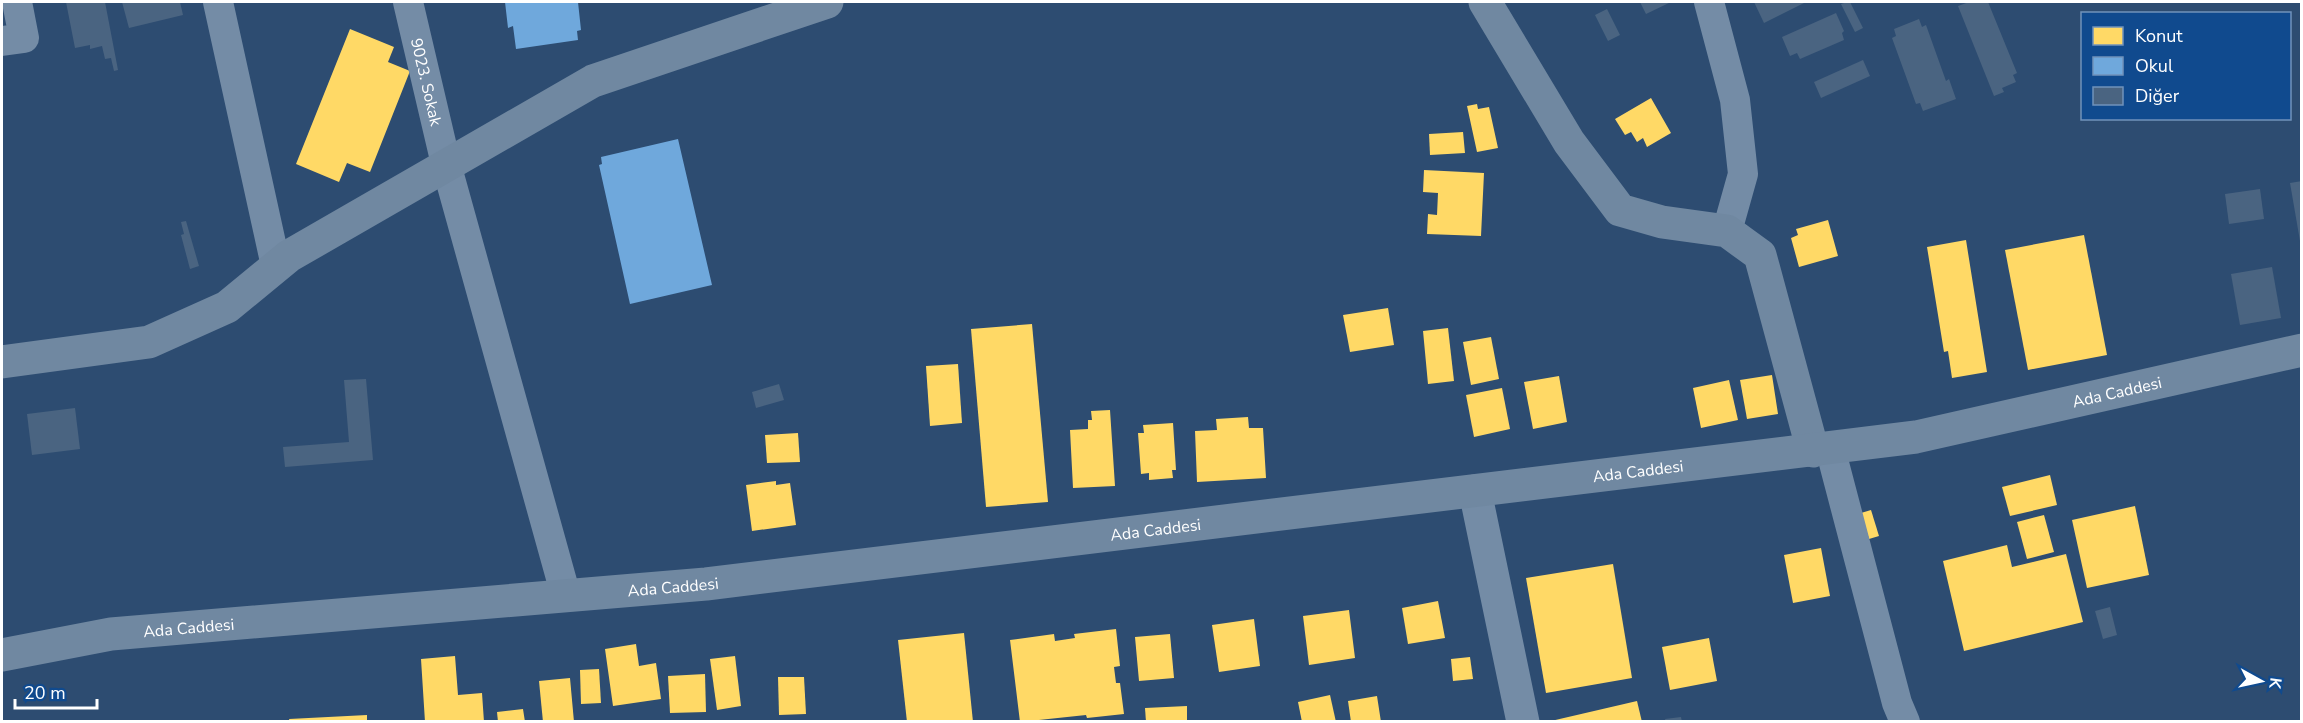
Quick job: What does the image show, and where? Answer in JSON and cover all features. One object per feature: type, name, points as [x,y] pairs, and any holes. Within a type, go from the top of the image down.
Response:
[{"type":"main road","points":[[2,362],[149,342],[227,308],[289,256],[593,81],[827,2]]},
{"type":"main road","points":[[1485,2],[1569,142],[1620,210],[1662,222],[1727,231],[1761,255],[1821,449]]},
{"type":"main road","name":"Ada Caddesi","points":[[2,655],[111,634],[706,584],[1916,437],[2301,350]]},
{"type":"street","points":[[2,41],[24,38],[17,2]]},
{"type":"street","points":[[218,2],[276,266]]},
{"type":"street","name":"9023. Sokak","points":[[408,2],[446,164],[566,596]]},
{"type":"street","points":[[1708,2],[1734,100],[1743,174],[1727,231]]},
{"type":"street","points":[[1821,449],[1857,558],[1897,704],[1905,722]]},
{"type":"street","points":[[1475,491],[1523,722]]},
{"type":"building: Konut","points":[[350,29],[394,47],[388,62],[410,71],[370,172],[347,163],[339,182],[296,164]]},
{"type":"building: Konut","points":[[1651,98],[1671,133],[1647,147],[1643,138],[1637,142],[1631,132],[1625,135],[1615,119]]},
{"type":"building: Konut","points":[[1477,104],[1478,109],[1489,107],[1498,148],[1477,152],[1467,106]]},
{"type":"building: Konut","points":[[1463,132],[1465,153],[1430,155],[1429,134]]},
{"type":"building: Konut","points":[[1424,170],[1484,173],[1481,236],[1427,234],[1428,214],[1437,215],[1438,193],[1423,192]]},
{"type":"building: Konut","points":[[1828,220],[1838,256],[1799,267],[1791,238],[1798,235],[1796,229]]},
{"type":"building: Konut","points":[[2084,235],[2107,355],[2028,370],[2005,250]]},
{"type":"building: Konut","points":[[1966,240],[1987,372],[1952,378],[1948,351],[1944,352],[1927,247]]},
{"type":"building: Konut","points":[[1388,308],[1394,345],[1350,352],[1343,315]]},
{"type":"building: Konut","points":[[1032,324],[1048,502],[986,507],[971,329]]},
{"type":"building: Konut","points":[[1448,328],[1454,381],[1428,384],[1423,331]]},
{"type":"building: Konut","points":[[1491,337],[1499,379],[1471,385],[1463,342]]},
{"type":"building: Konut","points":[[958,364],[962,423],[930,426],[926,366]]},
{"type":"building: Konut","points":[[1772,375],[1778,414],[1747,419],[1740,380]]},
{"type":"building: Konut","points":[[1559,376],[1567,422],[1533,429],[1524,382]]},
{"type":"building: Konut","points":[[1729,380],[1738,420],[1701,428],[1693,388]]},
{"type":"building: Konut","points":[[1502,388],[1510,429],[1474,437],[1466,395]]},
{"type":"building: Konut","points":[[1110,410],[1115,486],[1073,488],[1070,430],[1088,429],[1088,420],[1092,420],[1091,411]]},
{"type":"building: Konut","points":[[1248,417],[1249,428],[1263,428],[1266,478],[1197,482],[1195,431],[1217,430],[1216,419]]},
{"type":"building: Konut","points":[[1173,423],[1176,470],[1172,470],[1173,478],[1149,480],[1149,473],[1141,474],[1138,433],[1144,433],[1143,425]]},
{"type":"building: Konut","points":[[798,433],[800,462],[767,463],[765,435]]},
{"type":"building: Konut","points":[[2050,475],[2057,505],[2010,516],[2002,487]]},
{"type":"building: Konut","points":[[776,481],[776,485],[790,483],[796,525],[752,531],[746,485]]},
{"type":"building: Konut","points":[[2135,506],[2149,575],[2087,588],[2072,520]]},
{"type":"building: Konut","points":[[1871,510],[1879,536],[1869,539],[1861,513]]},
{"type":"building: Konut","points":[[2044,515],[2054,552],[2027,559],[2017,522]]},
{"type":"building: Konut","points":[[2007,545],[2012,567],[2066,554],[2083,622],[1964,651],[1943,561]]},
{"type":"building: Konut","points":[[1821,548],[1830,596],[1793,603],[1784,555]]},
{"type":"building: Konut","points":[[1613,564],[1632,678],[1546,693],[1526,578]]},
{"type":"building: Konut","points":[[1438,601],[1445,638],[1408,644],[1402,608]]},
{"type":"building: Konut","points":[[1349,610],[1355,658],[1309,665],[1303,616]]},
{"type":"building: Konut","points":[[1254,619],[1260,666],[1219,672],[1212,625]]},
{"type":"building: Konut","points":[[1116,629],[1120,666],[1114,667],[1116,683],[1120,683],[1124,714],[1087,718],[1086,715],[1020,722],[1010,640],[1054,634],[1055,641],[1075,638],[1074,634]]},
{"type":"building: Konut","points":[[964,633],[973,722],[907,722],[898,640]]},
{"type":"building: Konut","points":[[1170,634],[1174,678],[1139,681],[1135,637]]},
{"type":"building: Konut","points":[[1709,638],[1717,681],[1670,690],[1662,647]]},
{"type":"building: Konut","points":[[636,644],[639,666],[656,663],[661,699],[613,706],[605,649]]},
{"type":"building: Konut","points":[[455,656],[458,695],[482,693],[484,722],[425,722],[421,659]]},
{"type":"building: Konut","points":[[735,656],[741,706],[717,710],[710,659]]},
{"type":"building: Konut","points":[[1470,657],[1473,679],[1453,681],[1451,659]]},
{"type":"building: Konut","points":[[599,669],[601,703],[581,704],[580,670]]},
{"type":"building: Konut","points":[[705,674],[706,712],[670,713],[668,676]]},
{"type":"building: Konut","points":[[778,677],[804,677],[806,714],[779,715]]},
{"type":"building: Konut","points":[[570,678],[574,722],[543,722],[539,681]]},
{"type":"building: Konut","points":[[1330,695],[1336,722],[1302,722],[1298,702]]},
{"type":"building: Konut","points":[[1377,696],[1381,722],[1351,722],[1348,701]]},
{"type":"building: Konut","points":[[1637,701],[1642,722],[1551,722],[1551,721]]},
{"type":"building: Konut","points":[[1187,706],[1187,722],[1146,722],[1145,708]]},
{"type":"building: Konut","points":[[523,709],[525,722],[498,722],[497,712]]},
{"type":"building: Konut","points":[[367,715],[367,722],[290,722],[289,719]]},
{"type":"building: Okul","points":[[505,2],[578,2],[581,30],[577,31],[578,40],[516,49],[513,26],[508,28]]},
{"type":"building: Okul","points":[[678,139],[712,285],[630,304],[599,165],[602,164],[601,157]]},
{"type":"building: Diğer","points":[[66,2],[105,2],[118,70],[114,71],[111,58],[105,59],[102,46],[90,49],[90,45],[75,48]]},
{"type":"building: Diğer","points":[[122,2],[180,2],[183,15],[129,28]]},
{"type":"building: Diğer","points":[[1640,2],[1671,2],[1646,14]]},
{"type":"building: Diğer","points":[[1754,2],[1806,2],[1764,23]]},
{"type":"building: Diğer","points":[[1850,2],[1863,28],[1855,32],[1841,4]]},
{"type":"building: Diğer","points":[[1969,2],[1988,2],[2017,73],[2013,75],[2016,82],[2002,88],[2004,92],[1994,96],[1958,6]]},
{"type":"building: Diğer","points":[[1607,9],[1620,35],[1608,41],[1595,15]]},
{"type":"building: Diğer","points":[[1836,13],[1844,31],[1842,33],[1844,40],[1800,59],[1797,53],[1790,56],[1782,37]]},
{"type":"building: Diğer","points":[[1919,19],[1922,27],[1926,25],[1946,81],[1949,79],[1956,99],[1923,111],[1920,103],[1916,104],[1892,38],[1896,36],[1894,29]]},
{"type":"building: Diğer","points":[[1863,60],[1870,76],[1821,98],[1814,82]]},
{"type":"building: Diğer","points":[[2302,181],[2302,240],[2300,241],[2290,183]]},
{"type":"building: Diğer","points":[[2260,189],[2264,219],[2229,224],[2225,194]]},
{"type":"building: Diğer","points":[[186,221],[199,266],[190,269],[181,235],[184,234],[181,222]]},
{"type":"building: Diğer","points":[[2272,267],[2281,318],[2240,325],[2231,274]]},
{"type":"building: Diğer","points":[[366,379],[373,460],[285,467],[283,447],[349,442],[344,380]]},
{"type":"building: Diğer","points":[[779,384],[784,400],[756,408],[752,392]]},
{"type":"building: Diğer","points":[[75,408],[80,449],[32,455],[27,414]]},
{"type":"building: Diğer","points":[[2110,607],[2117,635],[2103,639],[2095,611]]},
{"type":"building: Diğer","points":[[1681,717],[1682,722],[1666,722],[1665,719]]}]
